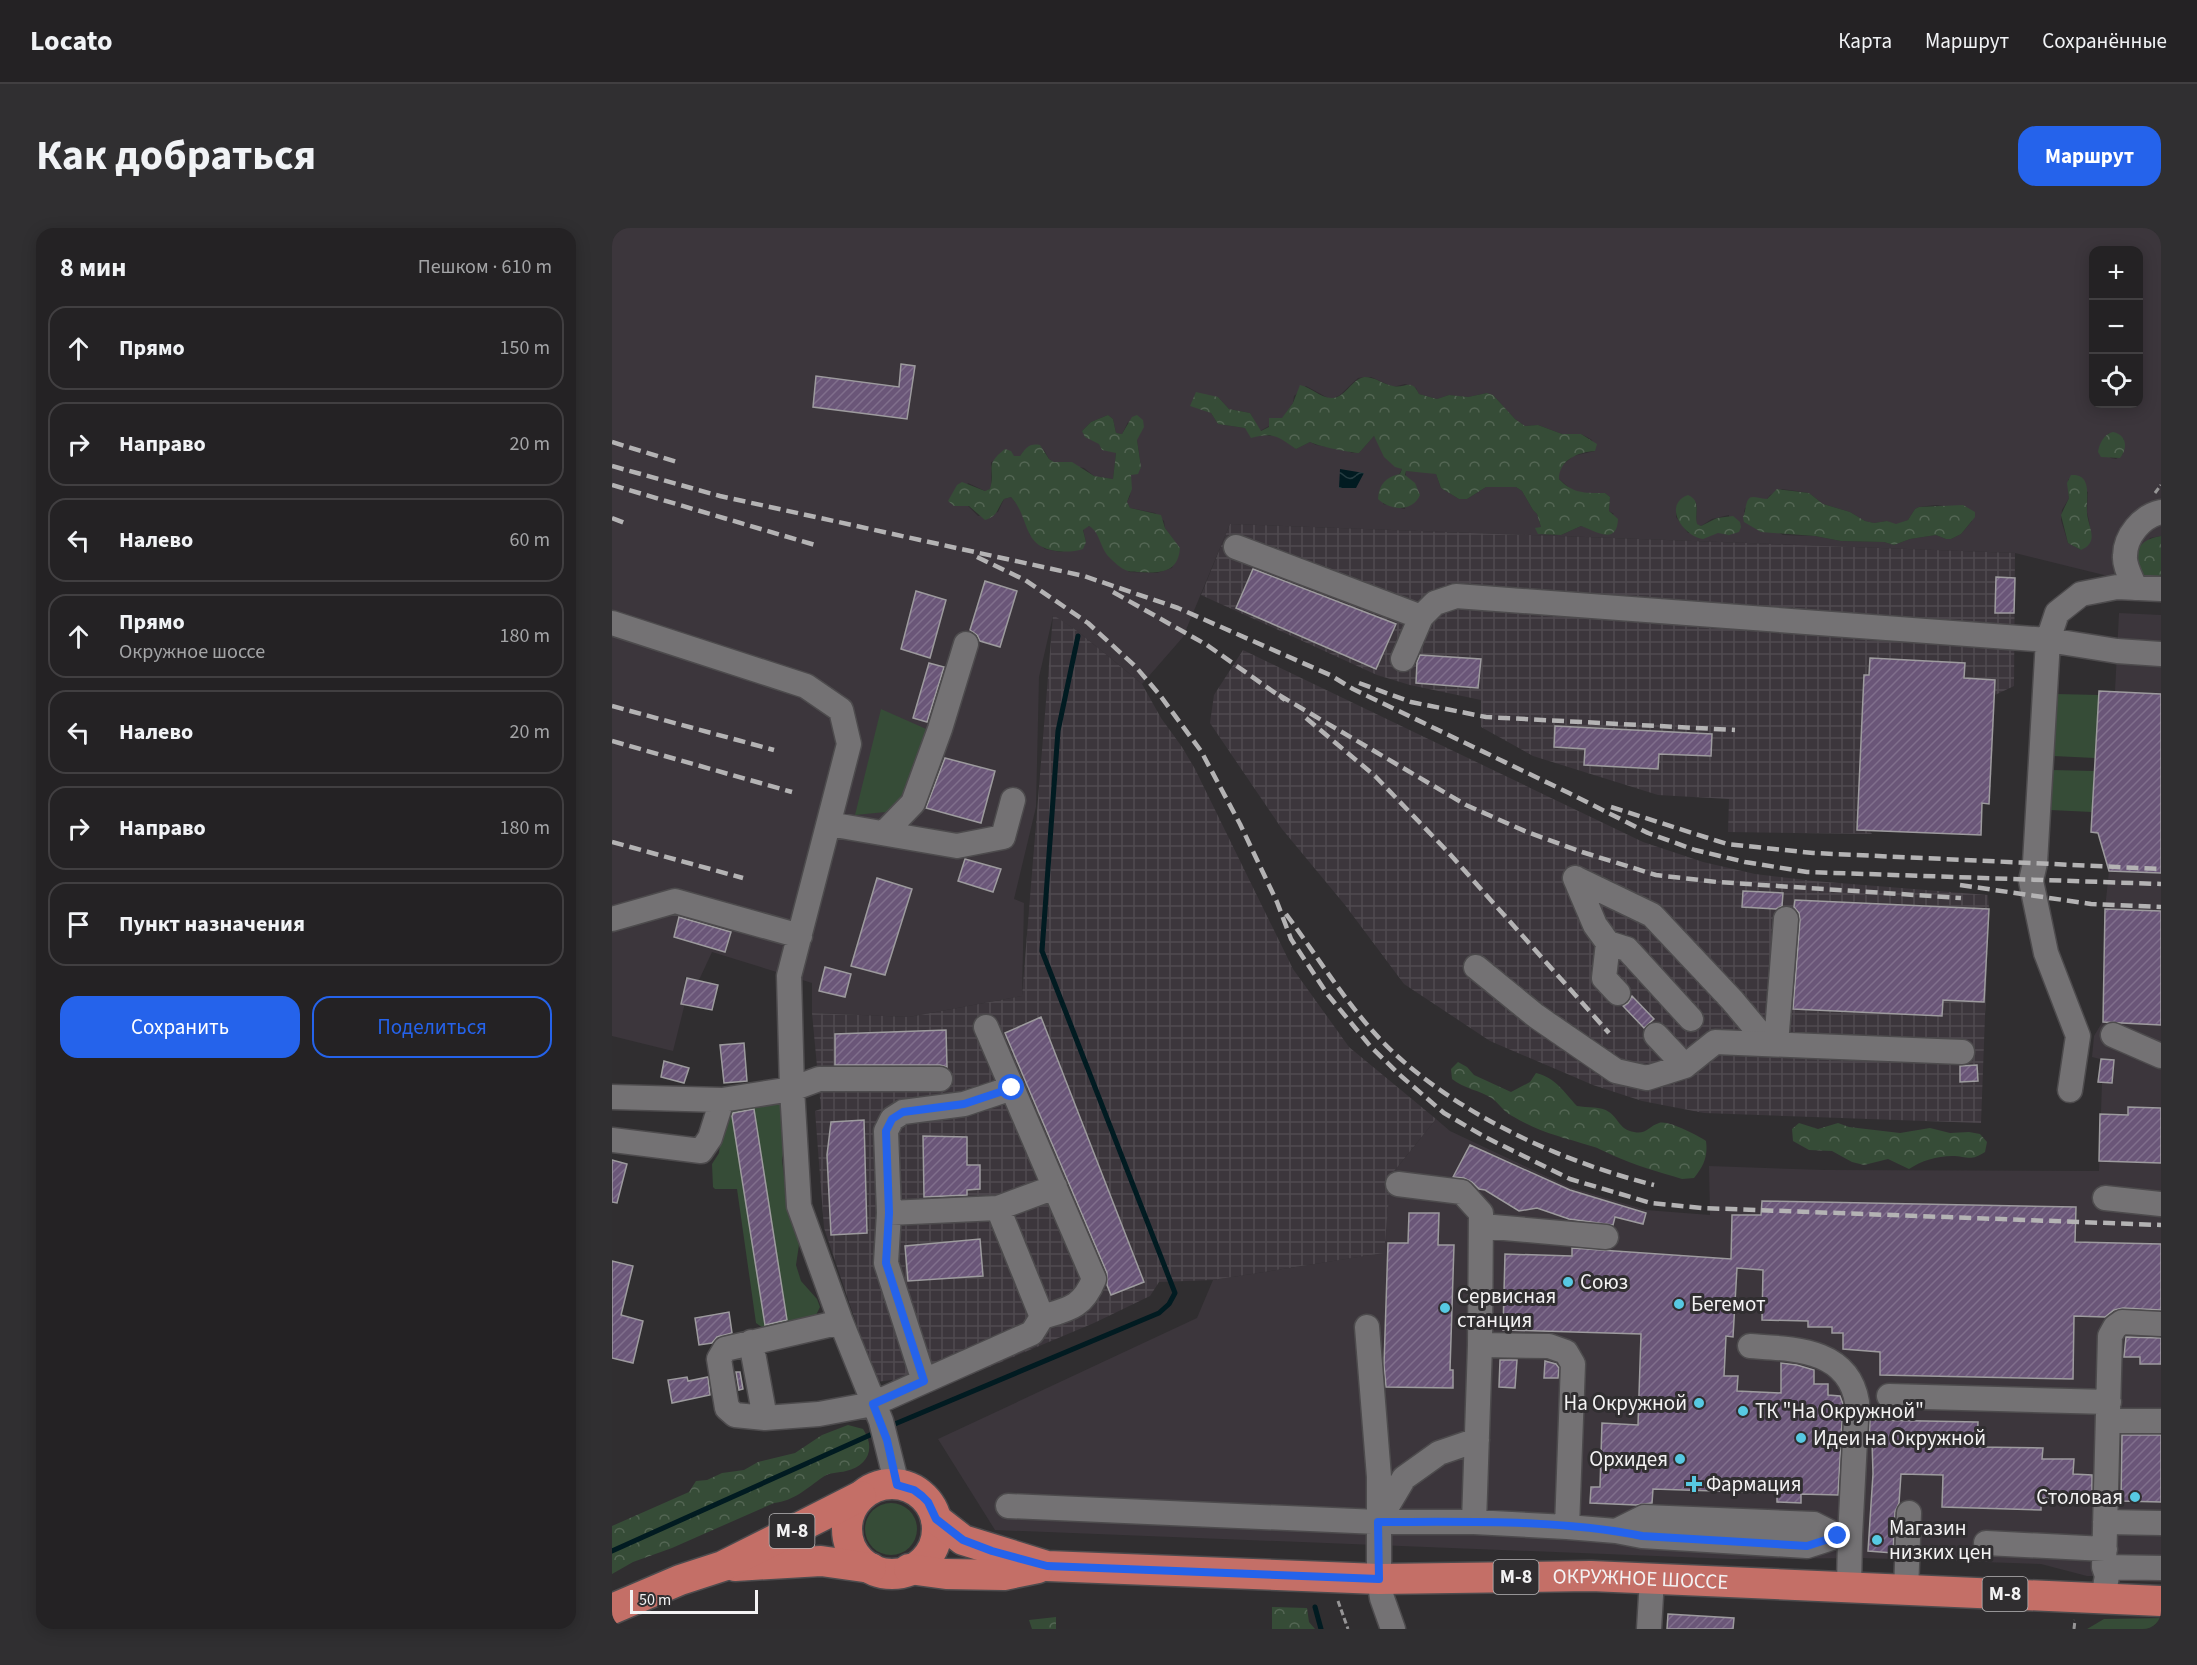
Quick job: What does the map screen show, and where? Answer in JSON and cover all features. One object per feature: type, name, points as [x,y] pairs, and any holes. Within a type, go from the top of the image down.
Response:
[{"type":"main road","points":[[897,1485],[914,1490],[928,1502],[936,1519],[936,1540],[926,1558],[909,1569],[889,1572],[871,1568],[856,1556],[846,1530],[850,1511],[861,1496],[878,1487],[897,1485]]},
{"type":"main road","name":"М-8","points":[[723,1566],[861,1496]]},
{"type":"main road","name":"ОКРУЖНОЕ ШОССЕ","points":[[936,1519],[963,1540],[992,1551],[1047,1566],[1379,1579],[1591,1576],[2161,1601]]},
{"type":"main road","name":"М-8","points":[[723,1566],[820,1562],[871,1568]]},
{"type":"main road","points":[[612,1609],[680,1580],[723,1566]]},
{"type":"main road","name":"ОКРУЖНОЕ ШОССЕ","points":[[909,1569],[946,1574],[1004,1575],[1047,1566]]},
{"type":"street","points":[[2135,588],[2124,558],[2129,540],[2139,524],[2150,514],[2161,512]]},
{"type":"street","points":[[1236,547],[1421,617]]},
{"type":"street","points":[[2070,1090],[2078,1036],[2046,953],[2031,881],[2035,863],[2048,640],[2057,613],[2081,594],[2117,587],[2161,589]]},
{"type":"street","points":[[1403,659],[1421,617],[1435,603],[1456,596],[2048,640],[2117,651],[2161,654]]},
{"type":"street","points":[[612,623],[806,686],[841,710],[849,744],[789,976],[792,1089],[799,1206],[880,1422],[897,1485]]},
{"type":"street","points":[[884,833],[913,803],[940,729],[966,644]]},
{"type":"street","points":[[830,824],[957,846],[1003,837],[1012,800]]},
{"type":"street","points":[[1692,1019],[1627,949],[1608,943],[1595,925],[1575,878],[1652,915],[1772,1044]]},
{"type":"street","points":[[612,919],[675,901],[800,936]]},
{"type":"street","points":[[1772,1044],[1786,919]]},
{"type":"street","points":[[1608,943],[1604,978],[1618,993]]},
{"type":"street","points":[[1476,967],[1536,1016],[1616,1071],[1647,1078],[1685,1066],[1715,1042],[1962,1052]]},
{"type":"street","points":[[880,1422],[924,1381],[1032,1333],[1042,1317],[1074,1307],[1089,1292],[1094,1279],[986,1028]]},
{"type":"street","points":[[1656,1035],[1685,1066]]},
{"type":"street","points":[[2113,1035],[2161,1056]]},
{"type":"street","points":[[612,1097],[722,1100],[792,1089],[819,1079],[940,1079]]},
{"type":"street","points":[[924,1381],[886,1263],[889,1213],[886,1131],[892,1119],[903,1112],[964,1104],[1012,1088]]},
{"type":"street","points":[[612,1140],[700,1151],[710,1138],[722,1100]]},
{"type":"street","points":[[1398,1184],[1462,1192],[1481,1213],[1480,1345],[1474,1522]]},
{"type":"street","points":[[889,1213],[998,1208],[1055,1187]]},
{"type":"street","points":[[2105,1198],[2161,1204]]},
{"type":"street","points":[[998,1208],[1042,1317]]},
{"type":"street","points":[[1482,1226],[1606,1237]]},
{"type":"street","points":[[841,1322],[724,1348],[718,1359],[727,1408],[735,1415],[765,1418],[819,1414],[880,1422]]},
{"type":"street","points":[[2103,1598],[2107,1576],[2104,1558],[2110,1336],[2115,1327],[2122,1322],[2161,1324]]},
{"type":"street","points":[[1367,1327],[1379,1477],[1379,1579],[1382,1598],[1393,1629]]},
{"type":"street","points":[[751,1342],[765,1418]]},
{"type":"street","points":[[1480,1345],[1549,1347],[1566,1352],[1573,1364],[1567,1527]]},
{"type":"street","points":[[1750,1346],[1805,1350],[1831,1362],[1850,1382],[1857,1402],[1844,1537],[1849,1588]]},
{"type":"street","points":[[1889,1396],[2109,1412],[2161,1421]]},
{"type":"street","points":[[1378,1522],[1404,1478],[1439,1453],[1477,1440]]},
{"type":"street","points":[[1008,1506],[1378,1522],[1474,1522],[1616,1531],[1642,1536],[1807,1546],[1844,1537]]},
{"type":"street","points":[[1906,1590],[1910,1513]]},
{"type":"street","points":[[2105,1522],[2161,1523]]},
{"type":"street","points":[[1986,1543],[2104,1558],[2161,1568]]},
{"type":"street","points":[[1649,1629],[1652,1579]]},
{"type":"shaded area","points":[[612,228],[2161,228],[2161,536],[2150,538],[2134,566],[2145,575],[2161,576],[2161,579],[2108,576],[2015,553],[1230,524],[1183,637],[1142,684],[1076,630],[1053,616],[1039,677],[1036,807],[1014,899],[1024,903],[1022,996],[909,1017],[812,1013],[812,983],[712,952],[699,980],[685,977],[684,1007],[673,1051],[612,1036]],"holes":[[[1371,377],[1393,387],[1405,384],[1416,388],[1419,394],[1437,399],[1449,395],[1468,397],[1487,393],[1493,395],[1515,419],[1525,426],[1538,425],[1562,434],[1581,434],[1592,440],[1595,451],[1573,456],[1562,466],[1559,479],[1573,491],[1586,494],[1605,493],[1610,497],[1609,511],[1614,514],[1588,528],[1581,526],[1561,535],[1538,534],[1541,527],[1537,514],[1522,491],[1516,487],[1486,487],[1467,499],[1459,499],[1441,488],[1436,474],[1406,471],[1405,509],[1383,504],[1402,469],[1390,462],[1374,436],[1359,453],[1310,442],[1296,449],[1279,436],[1260,436],[1245,428],[1218,424],[1211,413],[1218,397],[1229,409],[1250,413],[1260,431],[1282,419],[1293,403],[1294,396],[1306,386],[1328,398],[1334,398],[1358,378]],[[1108,415],[1113,419],[1116,433],[1122,434],[1128,422],[1137,440],[1141,467],[1131,475],[1130,496],[1127,502],[1130,508],[1155,513],[1164,521],[1165,528],[1180,549],[1172,568],[1157,573],[1129,572],[1095,529],[1089,526],[1083,529],[1086,542],[1061,552],[1045,549],[1030,535],[1021,509],[1011,497],[1004,499],[998,512],[978,516],[968,506],[954,506],[968,483],[985,491],[991,489],[991,462],[1020,456],[1024,451],[1044,450],[1049,459],[1054,462],[1084,468],[1094,476],[1113,479],[1116,453],[1082,431],[1091,422]],[[2109,433],[2124,439],[2123,454],[2116,459],[2111,458],[2099,448]],[[2068,479],[2088,492],[2087,512],[2090,526],[2081,550],[2068,543],[2061,520],[2062,510],[2069,498]],[[1782,489],[1809,493],[1823,504],[1850,512],[1865,521],[1874,523],[1887,521],[1896,525],[1908,520],[1915,509],[1936,505],[1950,507],[1972,521],[1961,534],[1951,539],[1936,535],[1910,539],[1894,545],[1884,542],[1841,541],[1815,536],[1783,535],[1744,512],[1745,508],[1767,499]],[[1695,501],[1697,505],[1696,524],[1701,526],[1712,519],[1729,515],[1729,535],[1688,533],[1676,517],[1676,507]]]},
{"type":"shaded area","points":[[1230,524],[2015,553],[2014,686],[1995,695],[1990,804],[1982,804],[1981,835],[1869,830],[1872,834],[1728,832],[1729,799],[1658,795],[1533,756],[1481,727],[1481,700],[1410,685],[1377,675],[1201,595]]},
{"type":"shaded area","points":[[2119,613],[2161,615],[2161,1577],[2087,1576],[2041,1564],[1862,1558],[1731,1559],[995,1530],[938,1439],[1197,1318],[1213,1280],[1383,1253],[1391,1175],[1436,1119],[1450,1131],[1569,1187],[1646,1210],[1710,1215],[1709,1166],[1825,1170],[2099,1171],[2102,1082],[2098,1081],[2100,1059],[2092,1057],[2094,1036],[2103,1021],[2105,909],[2109,871],[2098,833],[2091,832],[2099,691],[2115,691]]},
{"type":"shaded area","points":[[1053,615],[1076,630],[1142,684],[1161,718],[1195,769],[1293,969],[1349,1047],[1436,1119],[1391,1175],[1384,1253],[1213,1280],[1159,1282],[1150,1296],[1094,1323],[906,1402],[901,1402],[892,1380],[876,1382],[824,1228],[815,1111],[821,1109],[812,1013],[909,1017],[1022,996]]},
{"type":"shaded area","points":[[1243,650],[1643,842],[1703,862],[1755,874],[1814,881],[1988,895],[1981,1123],[1704,1113],[1642,1101],[1593,1085],[1490,1041],[1404,984],[1345,905],[1282,829],[1210,723],[1214,695]]},
{"type":"green space","points":[[1364,377],[1397,387],[1410,385],[1419,394],[1437,399],[1449,395],[1468,397],[1487,393],[1493,395],[1515,419],[1525,426],[1538,425],[1562,434],[1581,434],[1597,444],[1595,451],[1571,458],[1562,467],[1559,479],[1574,490],[1585,493],[1605,493],[1610,497],[1609,511],[1618,519],[1614,532],[1599,533],[1581,526],[1561,535],[1538,534],[1535,528],[1541,527],[1537,514],[1522,491],[1516,487],[1486,487],[1467,499],[1459,499],[1441,488],[1436,474],[1406,471],[1405,475],[1415,483],[1420,495],[1417,501],[1407,507],[1389,506],[1378,499],[1380,489],[1384,482],[1400,474],[1402,469],[1395,467],[1384,457],[1374,436],[1359,453],[1310,442],[1296,449],[1275,436],[1265,435],[1251,438],[1245,428],[1218,424],[1211,413],[1190,406],[1196,392],[1218,397],[1229,409],[1250,413],[1261,431],[1269,427],[1269,418],[1282,418],[1293,403],[1300,385],[1332,398],[1341,395]]},
{"type":"green space","points":[[1108,415],[1113,419],[1116,433],[1122,434],[1132,417],[1137,415],[1143,420],[1144,427],[1137,440],[1141,467],[1138,474],[1131,475],[1132,489],[1127,502],[1130,508],[1161,515],[1165,528],[1180,548],[1178,557],[1171,568],[1159,572],[1125,570],[1109,557],[1096,532],[1089,526],[1083,530],[1086,542],[1083,549],[1063,552],[1045,548],[1032,538],[1022,514],[1011,497],[1004,499],[995,514],[985,520],[969,506],[954,506],[948,501],[957,485],[962,482],[985,491],[990,489],[994,459],[1005,449],[1011,451],[1014,456],[1020,456],[1030,445],[1040,445],[1049,459],[1054,462],[1072,462],[1094,476],[1113,479],[1116,453],[1102,450],[1099,444],[1085,437],[1082,431],[1091,422]]},
{"type":"green space","points":[[2113,432],[2121,436],[2125,442],[2123,454],[2120,458],[2101,457],[2098,452],[2101,443],[2107,435]]},
{"type":"green space","points":[[2071,475],[2083,478],[2087,488],[2087,513],[2092,538],[2087,547],[2081,550],[2068,543],[2061,515],[2069,498],[2067,483]]},
{"type":"green space","points":[[1777,489],[1809,493],[1823,504],[1850,512],[1865,521],[1874,523],[1887,521],[1896,524],[1908,520],[1919,507],[1963,505],[1975,512],[1975,517],[1961,534],[1951,539],[1936,535],[1910,539],[1894,545],[1884,542],[1841,541],[1815,536],[1761,532],[1744,522],[1743,517],[1749,498],[1767,499]]},
{"type":"green space","points":[[1688,495],[1696,504],[1697,524],[1701,526],[1717,518],[1733,516],[1740,522],[1739,532],[1729,535],[1718,533],[1703,539],[1689,532],[1678,520],[1676,513],[1680,500]]},
{"type":"green space","points":[[2161,536],[2161,576],[2145,576],[2134,566],[2137,553],[2144,542]]},
{"type":"green space","points":[[2056,694],[2099,695],[2095,758],[2053,756]]},
{"type":"green space","points":[[881,709],[933,732],[903,800],[886,812],[855,815]]},
{"type":"green space","points":[[2052,770],[2094,771],[2092,812],[2050,810]]},
{"type":"green space","points":[[1458,1062],[1474,1075],[1511,1092],[1530,1082],[1536,1073],[1543,1075],[1559,1086],[1577,1106],[1606,1110],[1629,1131],[1642,1132],[1659,1123],[1682,1129],[1706,1141],[1706,1156],[1703,1165],[1694,1178],[1682,1179],[1533,1127],[1508,1113],[1488,1096],[1452,1079],[1451,1069]]},
{"type":"green space","points":[[779,1103],[781,1108],[785,1142],[782,1160],[786,1192],[800,1238],[796,1265],[801,1281],[817,1299],[820,1307],[815,1317],[763,1328],[756,1323],[737,1189],[715,1189],[713,1187],[712,1164],[719,1153],[722,1124],[729,1111]]},
{"type":"green space","points":[[1799,1123],[1818,1129],[1838,1123],[1849,1127],[1900,1133],[1930,1128],[1950,1133],[1980,1134],[1987,1142],[1985,1152],[1972,1158],[1941,1157],[1924,1161],[1909,1169],[1888,1159],[1864,1165],[1852,1162],[1832,1151],[1809,1150],[1793,1141],[1792,1129]]},
{"type":"green space","points":[[848,1425],[863,1429],[869,1443],[868,1455],[854,1469],[825,1475],[794,1497],[774,1503],[672,1548],[633,1562],[612,1574],[612,1526],[689,1492],[696,1481],[707,1480],[722,1473],[744,1470],[758,1462],[795,1453],[822,1435]]},
{"type":"green space","points":[[891,1503],[901,1505],[909,1511],[915,1519],[917,1529],[915,1539],[909,1547],[901,1553],[891,1555],[881,1553],[873,1547],[867,1539],[865,1529],[867,1519],[873,1511],[881,1505]]},
{"type":"green space","points":[[1272,1607],[1307,1608],[1309,1622],[1315,1629],[1272,1629]]},
{"type":"green space","points":[[1056,1617],[1056,1629],[1032,1629],[1029,1620]]},
{"type":"green space","points":[[2161,1618],[2161,1629],[2087,1629],[2104,1619]]},
{"type":"water","points":[[1340,469],[1364,473],[1356,488],[1339,488]]},
{"type":"building","points":[[901,364],[915,366],[907,419],[813,407],[816,376],[899,387]]},
{"type":"building","points":[[1253,569],[1396,624],[1376,669],[1236,608]]},
{"type":"building","points":[[1996,577],[2015,578],[2014,613],[1995,613]]},
{"type":"building","points":[[985,581],[1017,591],[1000,647],[980,641],[977,635],[970,630]]},
{"type":"building","points":[[916,591],[946,600],[930,658],[901,649]]},
{"type":"building","points":[[1420,655],[1481,659],[1478,688],[1416,683],[1417,662]]},
{"type":"building","points":[[1870,658],[1965,663],[1964,678],[1995,680],[1989,804],[1982,803],[1981,835],[1857,830],[1864,675],[1869,675]]},
{"type":"building","points":[[929,663],[944,667],[927,722],[913,718]]},
{"type":"building","points":[[2099,691],[2161,694],[2161,873],[2109,871],[2098,833],[2091,832]]},
{"type":"building","points":[[1555,726],[1712,734],[1711,756],[1659,754],[1658,769],[1584,765],[1585,749],[1554,747]]},
{"type":"building","points":[[945,758],[995,771],[981,823],[926,808]]},
{"type":"building","points":[[965,859],[1001,869],[993,892],[958,881]]},
{"type":"building","points":[[877,878],[912,889],[885,975],[851,966]]},
{"type":"building","points":[[1743,891],[1783,893],[1782,906],[1776,909],[1742,907]]},
{"type":"building","points":[[1795,900],[1989,909],[1984,1002],[1943,1000],[1942,1016],[1793,1009],[1800,920],[1799,913],[1794,907]]},
{"type":"building","points":[[2105,909],[2161,911],[2161,1025],[2103,1022]]},
{"type":"building","points":[[679,917],[731,932],[725,952],[674,937]]},
{"type":"building","points":[[825,967],[851,974],[845,997],[819,991]]},
{"type":"building","points":[[687,978],[718,985],[712,1010],[681,1004]]},
{"type":"building","points":[[1632,996],[1654,1019],[1644,1028],[1623,1006]]},
{"type":"building","points":[[1041,1017],[1144,1282],[1111,1295],[1107,1285],[1107,1273],[1005,1033]]},
{"type":"building","points":[[946,1030],[947,1067],[940,1065],[835,1065],[835,1034]]},
{"type":"building","points":[[744,1043],[747,1081],[724,1083],[720,1045]]},
{"type":"building","points":[[2101,1059],[2114,1060],[2112,1083],[2098,1082]]},
{"type":"building","points":[[664,1061],[689,1068],[684,1083],[661,1077]]},
{"type":"building","points":[[1977,1065],[1978,1081],[1960,1082],[1960,1066]]},
{"type":"building","points":[[2128,1107],[2161,1108],[2161,1163],[2099,1161],[2100,1114],[2128,1115]]},
{"type":"building","points":[[754,1109],[787,1320],[765,1325],[732,1116],[733,1113]]},
{"type":"building","points":[[864,1120],[867,1233],[831,1235],[827,1155],[831,1122]]},
{"type":"building","points":[[923,1136],[967,1137],[967,1165],[980,1165],[980,1189],[967,1190],[967,1195],[924,1197]]},
{"type":"building","points":[[1470,1145],[1570,1190],[1646,1213],[1643,1224],[1615,1217],[1613,1225],[1569,1219],[1537,1208],[1519,1211],[1485,1190],[1479,1189],[1472,1182],[1464,1178],[1453,1177]]},
{"type":"building","points":[[612,1160],[627,1164],[617,1203],[612,1202]]},
{"type":"building","points":[[1762,1201],[2076,1207],[2075,1242],[2161,1244],[2161,1310],[2123,1308],[2114,1310],[2105,1317],[2074,1316],[2073,1379],[1880,1375],[1880,1352],[1843,1349],[1843,1333],[1832,1333],[1832,1327],[1808,1327],[1808,1321],[1762,1320],[1763,1270],[1737,1268],[1733,1337],[1726,1336],[1724,1376],[1738,1376],[1737,1391],[1781,1393],[1781,1363],[1797,1365],[1814,1370],[1814,1384],[1828,1384],[1828,1395],[1840,1396],[1843,1404],[1838,1495],[1801,1494],[1801,1503],[1777,1502],[1777,1493],[1653,1489],[1652,1503],[1636,1505],[1590,1503],[1591,1487],[1600,1487],[1602,1423],[1638,1425],[1641,1334],[1503,1330],[1505,1254],[1572,1256],[1572,1248],[1731,1259],[1732,1215],[1761,1215]]},
{"type":"building","points":[[1409,1213],[1439,1213],[1438,1245],[1454,1245],[1450,1370],[1453,1370],[1453,1388],[1386,1387],[1384,1365],[1388,1243],[1408,1243]]},
{"type":"building","points":[[980,1239],[983,1276],[908,1281],[905,1246]]},
{"type":"building","points":[[612,1261],[633,1266],[621,1315],[643,1321],[633,1363],[612,1358]]},
{"type":"building","points":[[729,1312],[732,1333],[717,1337],[712,1343],[699,1345],[695,1318]]},
{"type":"building","points":[[2126,1337],[2161,1338],[2161,1364],[2140,1364],[2140,1357],[2124,1357]]},
{"type":"building","points":[[1500,1360],[1517,1360],[1515,1388],[1499,1387]]},
{"type":"building","points":[[1545,1361],[1556,1364],[1559,1368],[1558,1378],[1544,1378]]},
{"type":"building","points":[[736,1372],[740,1372],[743,1389],[739,1390]]},
{"type":"building","points":[[687,1377],[688,1381],[708,1377],[710,1395],[672,1403],[668,1380]]},
{"type":"building","points":[[1870,1420],[1978,1422],[1977,1447],[2043,1448],[2042,1459],[2074,1459],[2073,1474],[2092,1475],[2092,1499],[2041,1498],[2041,1510],[1942,1507],[1943,1475],[1901,1474],[1899,1503],[1895,1512],[1893,1553],[1868,1551],[1873,1474],[1872,1441],[1869,1441]]},
{"type":"building","points":[[2122,1435],[2161,1435],[2161,1502],[2121,1501]]},
{"type":"building","points":[[1668,1614],[1734,1618],[1733,1629],[1667,1629]]},
{"type":"waterway","points":[[890,1426],[1159,1313],[1169,1304],[1175,1293],[1042,951],[1058,731],[1078,636]]},
{"type":"waterway","points":[[612,1551],[879,1431]]},
{"type":"waterway","points":[[1315,1607],[1321,1629]]},
{"type":"railway","points":[[612,442],[677,462]]},
{"type":"railway","points":[[612,466],[720,496],[1084,576],[1178,608],[1330,675],[1353,689],[1648,833],[1695,850],[1745,862],[1807,872],[2161,884]]},
{"type":"railway","points":[[612,485],[815,545]]},
{"type":"railway","points":[[612,518],[627,524]]},
{"type":"railway","points":[[977,557],[1025,580],[1088,623],[1135,666],[1201,751],[1240,824],[1277,902],[1291,939],[1328,995],[1371,1047],[1401,1076],[1444,1113],[1485,1137],[1570,1179],[1651,1203],[1702,1208],[2161,1225]]},
{"type":"railway","points":[[1113,592],[1207,645],[1285,700]]},
{"type":"railway","points":[[1359,683],[1411,702],[1486,717],[1735,730]]},
{"type":"railway","points":[[1279,695],[1466,805],[1527,832],[1656,875],[1717,882],[1961,898]]},
{"type":"railway","points":[[612,706],[774,750]]},
{"type":"railway","points":[[1306,718],[1375,776],[1448,852],[1609,1033]]},
{"type":"railway","points":[[612,741],[792,792]]},
{"type":"railway","points":[[1611,807],[1727,844],[1813,853],[2161,869]]},
{"type":"railway","points":[[612,842],[743,878]]},
{"type":"railway","points":[[1960,885],[2091,904],[2161,907]]},
{"type":"railway","points":[[1286,914],[1365,1022],[1395,1054],[1422,1077],[1484,1118],[1517,1135],[1585,1164],[1654,1185]]},
{"type":"place","name":"Союз","points":[[1568,1282]]},
{"type":"place","name":"Бегемот","points":[[1679,1304]]},
{"type":"place","name":"Сервисная станция","points":[[1445,1308]]},
{"type":"place","name":"На Окружной","points":[[1699,1403]]},
{"type":"place","name":"ТК \"На Окружной\"","points":[[1743,1411]]},
{"type":"place","name":"Идеи на Окружной","points":[[1801,1438]]},
{"type":"place","name":"Орхидея","points":[[1680,1459]]},
{"type":"place","name":"Фармация","points":[[1694,1484]]},
{"type":"place","name":"Столовая","points":[[2135,1497]]},
{"type":"place","name":"Магазин низких цен","points":[[1877,1540]]},
{"type":"route","points":[[1012,1088],[964,1104],[903,1112],[892,1119],[886,1131],[889,1213],[886,1263],[924,1381],[873,1404],[887,1440],[897,1485],[906,1486],[922,1496],[933,1510],[936,1519],[963,1540],[992,1551],[1047,1566],[1379,1579],[1378,1522],[1474,1522],[1567,1527],[1616,1531],[1642,1536],[1807,1546],[1838,1536]]}]
